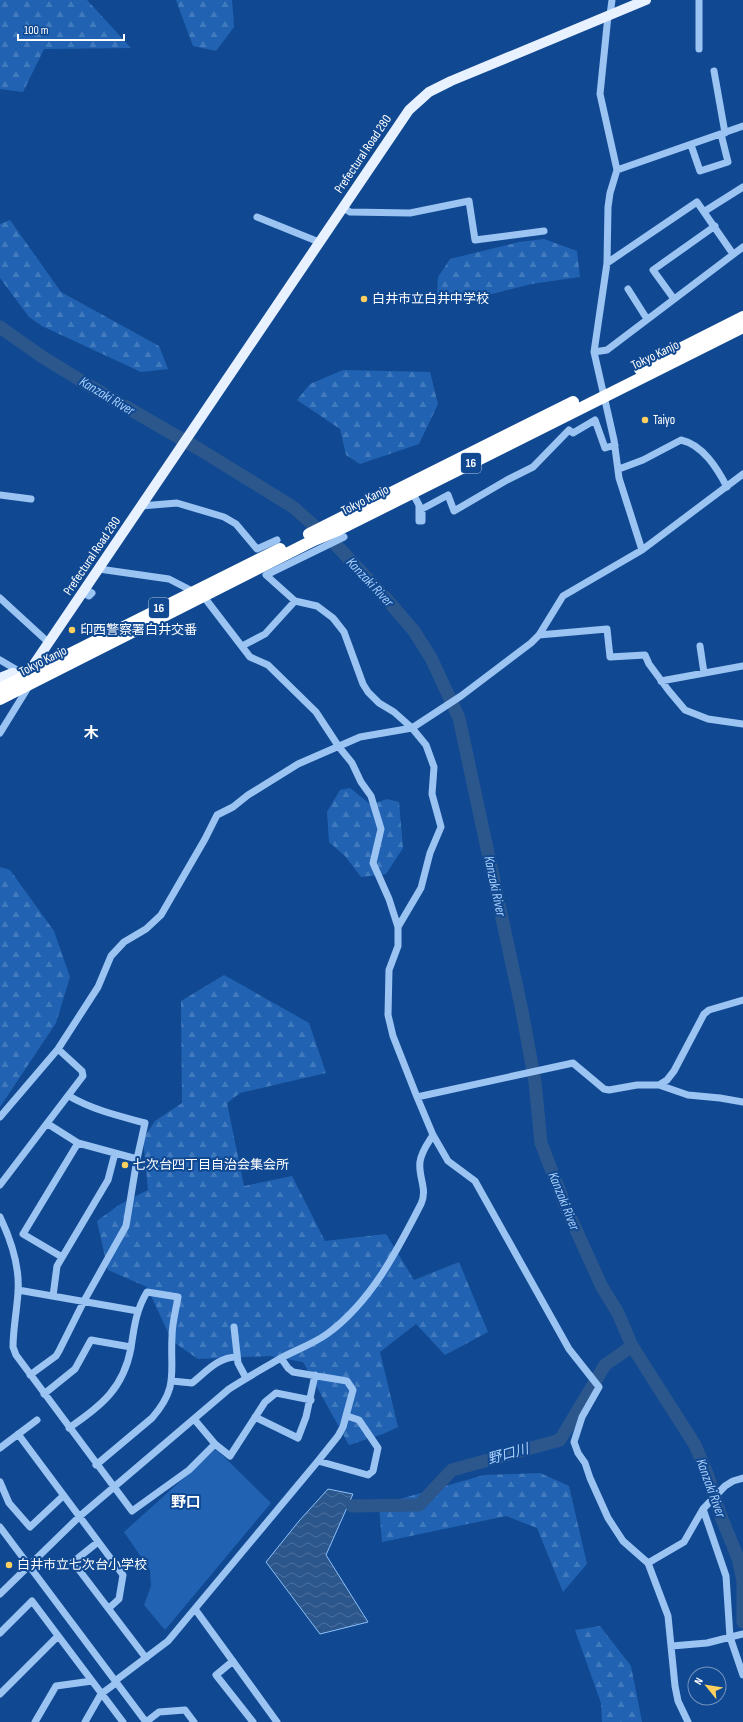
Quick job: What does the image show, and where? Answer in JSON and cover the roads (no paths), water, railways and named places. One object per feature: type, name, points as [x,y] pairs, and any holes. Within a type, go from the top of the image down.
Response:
[{"type":"highway","name":"Tokyo Kanjo","points":[[0,689],[28,680],[108,643],[338,530],[603,392],[743,317]]},
{"type":"highway","name":"Tokyo Kanjo","points":[[338,530],[603,392],[743,327]]},
{"type":"highway","name":"Tokyo Kanjo","points":[[0,699],[28,680],[194,591],[315,541]]},
{"type":"main road","name":"Prefectural Road 280","points":[[28,680],[49,643],[84,590],[409,110],[429,92],[451,81],[646,0]]},
{"type":"main road","points":[[0,678],[12,673],[28,680]]},
{"type":"street","points":[[612,0],[600,94],[617,170],[610,193],[608,207],[606,263],[594,352],[619,469],[619,478],[642,550]]},
{"type":"street","points":[[699,0],[699,49]]},
{"type":"street","points":[[691,145],[700,171],[728,162],[714,71]]},
{"type":"street","points":[[617,170],[743,126]]},
{"type":"street","points":[[705,211],[743,187]]},
{"type":"street","points":[[342,207],[350,212],[410,213],[469,201],[475,240],[544,231]]},
{"type":"street","points":[[606,263],[698,202],[733,254]]},
{"type":"street","points":[[257,217],[319,242]]},
{"type":"street","points":[[674,299],[653,270],[715,226]]},
{"type":"street","points":[[594,352],[606,350],[743,247]]},
{"type":"street","points":[[628,289],[647,319]]},
{"type":"street","points":[[412,492],[419,505],[419,521],[422,521],[422,509],[448,495],[454,511],[507,480],[533,467],[569,430],[573,433],[595,420],[605,448],[614,445]]},
{"type":"street","points":[[619,469],[643,460],[681,440],[689,442],[710,460],[727,487]]},
{"type":"street","points":[[0,1117],[58,1049],[98,986],[111,956],[124,942],[146,929],[161,915],[206,838],[217,815],[233,807],[248,795],[298,764],[360,737],[412,728],[442,709],[539,635],[563,596],[642,550],[743,474]]},
{"type":"street","points":[[0,495],[31,499]]},
{"type":"street","points":[[141,506],[177,503],[224,517],[236,524],[257,549],[277,540]]},
{"type":"street","points":[[338,530],[315,541],[266,575],[295,601],[317,606],[334,618],[344,632],[363,684],[368,692],[378,703],[394,712],[412,728],[426,745],[434,767],[432,794],[440,827],[430,853],[421,888],[398,927]]},
{"type":"street","points":[[99,569],[168,579],[204,597],[250,657],[268,665],[282,676],[316,712],[339,747],[352,763],[361,782],[371,796],[381,829],[373,863],[389,899],[398,927],[398,946],[389,970],[388,1014],[393,1036],[433,1135],[448,1161],[475,1181],[570,1349],[599,1387],[582,1417],[574,1442],[578,1453],[585,1463],[608,1518],[623,1541],[648,1564],[668,1616],[676,1694],[688,1722]]},
{"type":"street","points":[[0,598],[49,643]]},
{"type":"street","points":[[242,646],[265,634],[274,627],[295,601]]},
{"type":"street","points":[[539,635],[607,629],[610,657],[645,655],[649,664],[661,681],[685,710],[708,719],[743,724]]},
{"type":"street","points":[[700,646],[704,673]]},
{"type":"street","points":[[0,660],[28,680],[0,734]]},
{"type":"street","points":[[661,681],[743,666]]},
{"type":"street","points":[[659,1085],[667,1080],[674,1071],[704,1014],[709,1010],[743,1000]]},
{"type":"street","points":[[0,1185],[48,1124],[83,1076],[82,1071],[58,1049]]},
{"type":"street","points":[[417,1097],[573,1064],[600,1086],[609,1090],[637,1085],[659,1085],[688,1095],[743,1102]]},
{"type":"street","points":[[30,1375],[56,1356],[84,1301],[126,1226],[137,1159],[145,1123],[109,1114],[82,1104],[69,1096]]},
{"type":"street","points":[[48,1124],[78,1143],[137,1159]]},
{"type":"street","points":[[0,1594],[80,1516],[229,1390],[246,1378],[281,1358],[328,1334],[351,1313],[382,1274],[400,1245],[422,1202],[424,1190],[420,1163],[422,1153],[433,1135]]},
{"type":"street","points":[[62,1257],[23,1234],[78,1143]]},
{"type":"street","points":[[53,1296],[57,1266],[108,1180],[115,1153]]},
{"type":"street","points":[[0,1217],[13,1249],[18,1290],[13,1347],[16,1355],[68,1428],[132,1511],[189,1470],[215,1444]]},
{"type":"street","points":[[18,1290],[138,1311]]},
{"type":"street","points":[[68,1428],[97,1408],[111,1394],[124,1374],[131,1347],[133,1327],[138,1311],[147,1292],[178,1297],[172,1335],[172,1381],[167,1398],[152,1418],[96,1465]]},
{"type":"street","points":[[234,1328],[237,1357],[240,1369],[246,1378]]},
{"type":"street","points":[[44,1394],[75,1369],[91,1340],[131,1347]]},
{"type":"street","points":[[172,1381],[192,1383],[222,1359],[237,1357]]},
{"type":"street","points":[[85,1722],[101,1694],[168,1641],[338,1436],[348,1416],[353,1390],[347,1381],[293,1372],[281,1358]]},
{"type":"street","points":[[256,1417],[298,1438],[311,1400],[315,1375]]},
{"type":"street","points":[[194,1419],[215,1444],[230,1456],[265,1402],[276,1393],[311,1400]]},
{"type":"street","points":[[318,1461],[368,1475],[373,1471],[378,1448],[359,1420],[348,1416]]},
{"type":"street","points":[[0,1448],[37,1420]]},
{"type":"street","points":[[18,1434],[123,1575],[119,1599],[109,1608]]},
{"type":"street","points":[[648,1564],[684,1542],[703,1509],[724,1486],[743,1478]]},
{"type":"street","points":[[0,1482],[9,1503],[30,1528],[63,1496]]},
{"type":"street","points":[[703,1509],[726,1576],[730,1637],[743,1675]]},
{"type":"street","points":[[0,1527],[146,1722],[159,1712],[185,1710],[194,1722]]},
{"type":"street","points":[[98,1542],[74,1562],[146,1658]]},
{"type":"street","points":[[0,1633],[32,1601],[123,1722]]},
{"type":"street","points":[[195,1609],[277,1722]]},
{"type":"street","points":[[672,1646],[707,1643],[743,1634]]},
{"type":"street","points":[[0,1694],[58,1636]]},
{"type":"street","points":[[233,1661],[216,1675],[253,1722]]},
{"type":"street","points":[[35,1722],[56,1686],[92,1681]]},
{"type":"water","points":[[328,1489],[353,1494],[326,1555],[368,1622],[320,1634],[266,1562],[299,1521]]},
{"type":"waterway","name":"Kanzaki River","points":[[0,327],[41,356],[88,385],[199,449],[293,507],[338,547],[390,603],[414,631],[431,658],[459,718],[522,1011],[535,1082],[541,1143],[567,1210],[602,1287],[618,1313],[632,1346],[695,1445],[738,1558],[743,1581],[743,1622]]},
{"type":"waterway","name":"野口川","points":[[352,1506],[419,1505],[452,1470],[560,1440],[605,1365],[632,1346]]},
{"type":"place","name":"白井市立白井中学校","points":[[364,299]]},
{"type":"place","name":"Taiyo","points":[[645,420]]},
{"type":"place","name":"印西警察署白井交番","points":[[72,630]]},
{"type":"place","name":"七次台四丁目自治会集会所","points":[[125,1165]]},
{"type":"place","name":"白井市立七次台小学校","points":[[9,1565]]},
{"type":"district","name":"木","points":[[91,733]]},
{"type":"district","name":"野口","points":[[186,1502]]}]
